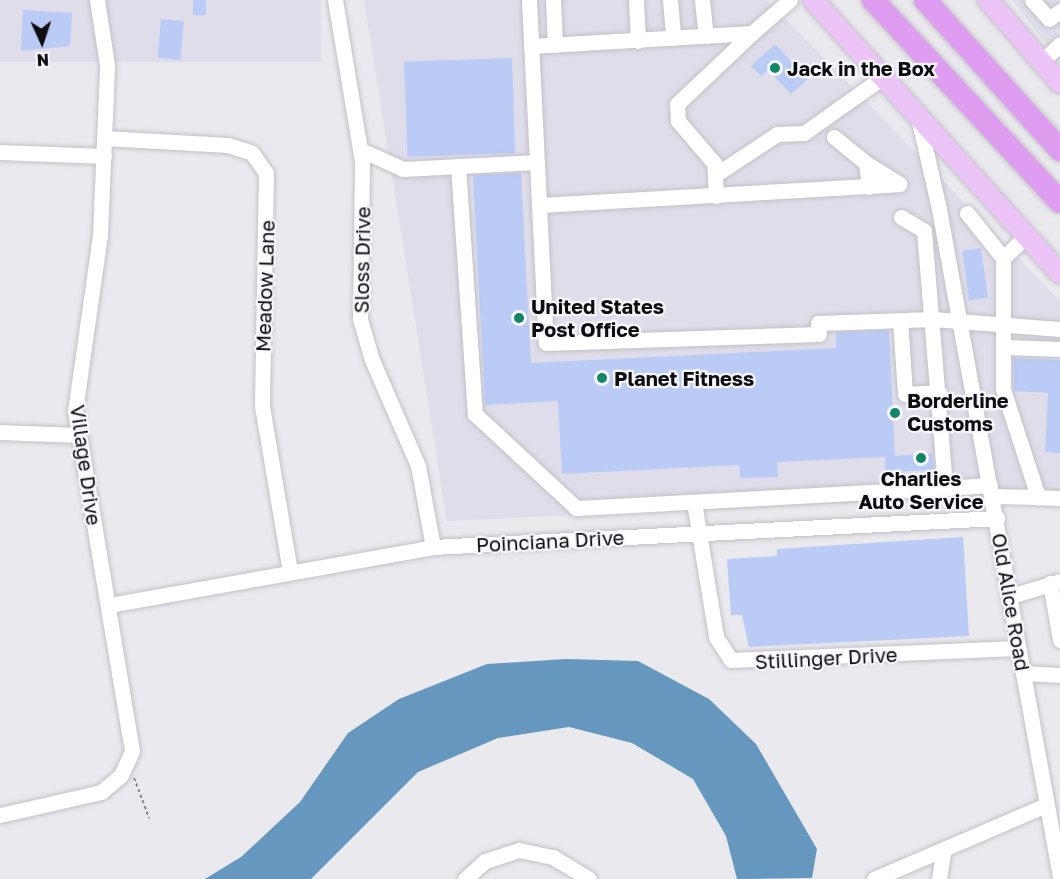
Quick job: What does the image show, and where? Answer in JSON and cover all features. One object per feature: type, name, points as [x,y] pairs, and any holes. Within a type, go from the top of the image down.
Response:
[{"type":"highway","points":[[873,0],[1060,202]]},
{"type":"highway","points":[[925,0],[1060,150]]},
{"type":"main road","points":[[813,0],[1060,273]]},
{"type":"main road","points":[[988,0],[1060,83]]},
{"type":"street","name":"Village Drive","points":[[97,0],[107,55],[104,156],[97,267],[76,393],[79,435],[130,731],[128,764]]},
{"type":"street","name":"Sloss Drive","points":[[335,0],[361,150],[360,319],[372,360],[418,466],[433,546]]},
{"type":"street","points":[[529,0],[546,344],[819,334],[818,323],[933,318],[1060,329]]},
{"type":"street","points":[[553,0],[555,45]]},
{"type":"street","points":[[636,0],[638,41]]},
{"type":"street","points":[[670,0],[673,38]]},
{"type":"street","points":[[702,0],[706,36]]},
{"type":"street","points":[[716,196],[714,163],[678,121],[677,104],[790,0]]},
{"type":"street","points":[[1032,0],[1056,19]]},
{"type":"street","points":[[531,46],[752,33]]},
{"type":"street","points":[[1041,62],[1060,44]]},
{"type":"street","points":[[715,175],[777,134],[804,133],[883,77]]},
{"type":"street","name":"Old Alice Road","points":[[917,116],[997,518],[1060,877]]},
{"type":"street","points":[[539,205],[899,184],[866,163],[834,137]]},
{"type":"street","name":"Meadow Lane","points":[[104,138],[228,145],[252,153],[266,172],[262,406],[290,571]]},
{"type":"street","points":[[361,150],[403,169],[537,162]]},
{"type":"street","points":[[0,152],[104,156]]},
{"type":"street","points":[[866,163],[869,187]]},
{"type":"street","points":[[458,166],[475,414],[576,508],[945,488],[991,490],[1060,498]]},
{"type":"street","points":[[967,213],[1003,258],[1005,402],[1038,497]]},
{"type":"street","points":[[901,217],[924,231],[933,318],[945,488]]},
{"type":"street","points":[[1003,258],[1026,236]]},
{"type":"street","points":[[900,320],[905,394],[939,392]]},
{"type":"street","points":[[1005,346],[1060,349]]},
{"type":"street","points":[[0,432],[79,435]]},
{"type":"street","name":"Stillinger Drive","points":[[694,502],[718,647],[730,660],[1018,648]]},
{"type":"street","name":"Poinciana Drive","points":[[109,604],[433,546],[997,518]]},
{"type":"street","points":[[1011,596],[1055,582],[1060,640]]},
{"type":"street","points":[[1023,673],[1060,675]]},
{"type":"street","points":[[0,815],[101,792],[128,764]]},
{"type":"street","points":[[874,879],[1046,805]]},
{"type":"street","points":[[939,879],[944,849]]},
{"type":"street","points":[[465,879],[485,861],[519,850],[553,857],[589,879]]},
{"type":"path","points":[[128,764],[149,818]]},
{"type":"shaded area","points":[[0,0],[321,0],[321,62],[0,62]]},
{"type":"shaded area","points":[[364,0],[767,0],[1060,301],[1060,502],[963,498],[447,521]]},
{"type":"shaded area","points":[[1012,0],[1060,0],[1060,61]]},
{"type":"water","points":[[566,659],[638,661],[709,699],[756,744],[817,849],[812,878],[737,879],[726,836],[693,779],[632,743],[569,727],[498,738],[418,772],[311,879],[205,879],[241,857],[300,802],[348,733],[399,699],[487,664]]},
{"type":"building","points":[[193,0],[206,0],[206,15],[193,15]]},
{"type":"building","points":[[23,10],[72,13],[70,46],[21,51]]},
{"type":"building","points":[[161,19],[184,21],[181,60],[158,58]]},
{"type":"building","name":"Jack in the Box","points":[[775,44],[808,79],[791,94],[768,70],[761,76],[751,66]]},
{"type":"building","points":[[512,58],[515,153],[407,157],[404,62]]},
{"type":"building","points":[[521,173],[531,363],[836,348],[836,332],[889,330],[895,456],[932,453],[934,470],[885,472],[885,457],[777,462],[778,477],[740,478],[739,465],[562,474],[558,401],[485,405],[473,175]]},
{"type":"building","points":[[981,248],[988,298],[969,300],[962,251]]},
{"type":"building","points":[[1013,358],[1060,360],[1060,453],[1045,452],[1048,393],[1014,391]]},
{"type":"building","points":[[963,537],[969,636],[749,647],[742,615],[731,615],[727,559],[777,556],[777,549]]},
{"type":"place","name":"Jack in the Box","points":[[775,68]]},
{"type":"place","name":"United States Post Office","points":[[519,318]]},
{"type":"place","name":"Planet Fitness","points":[[602,378]]},
{"type":"place","name":"Borderline Customs","points":[[895,413]]},
{"type":"place","name":"Charlies Auto Service","points":[[921,458]]}]
